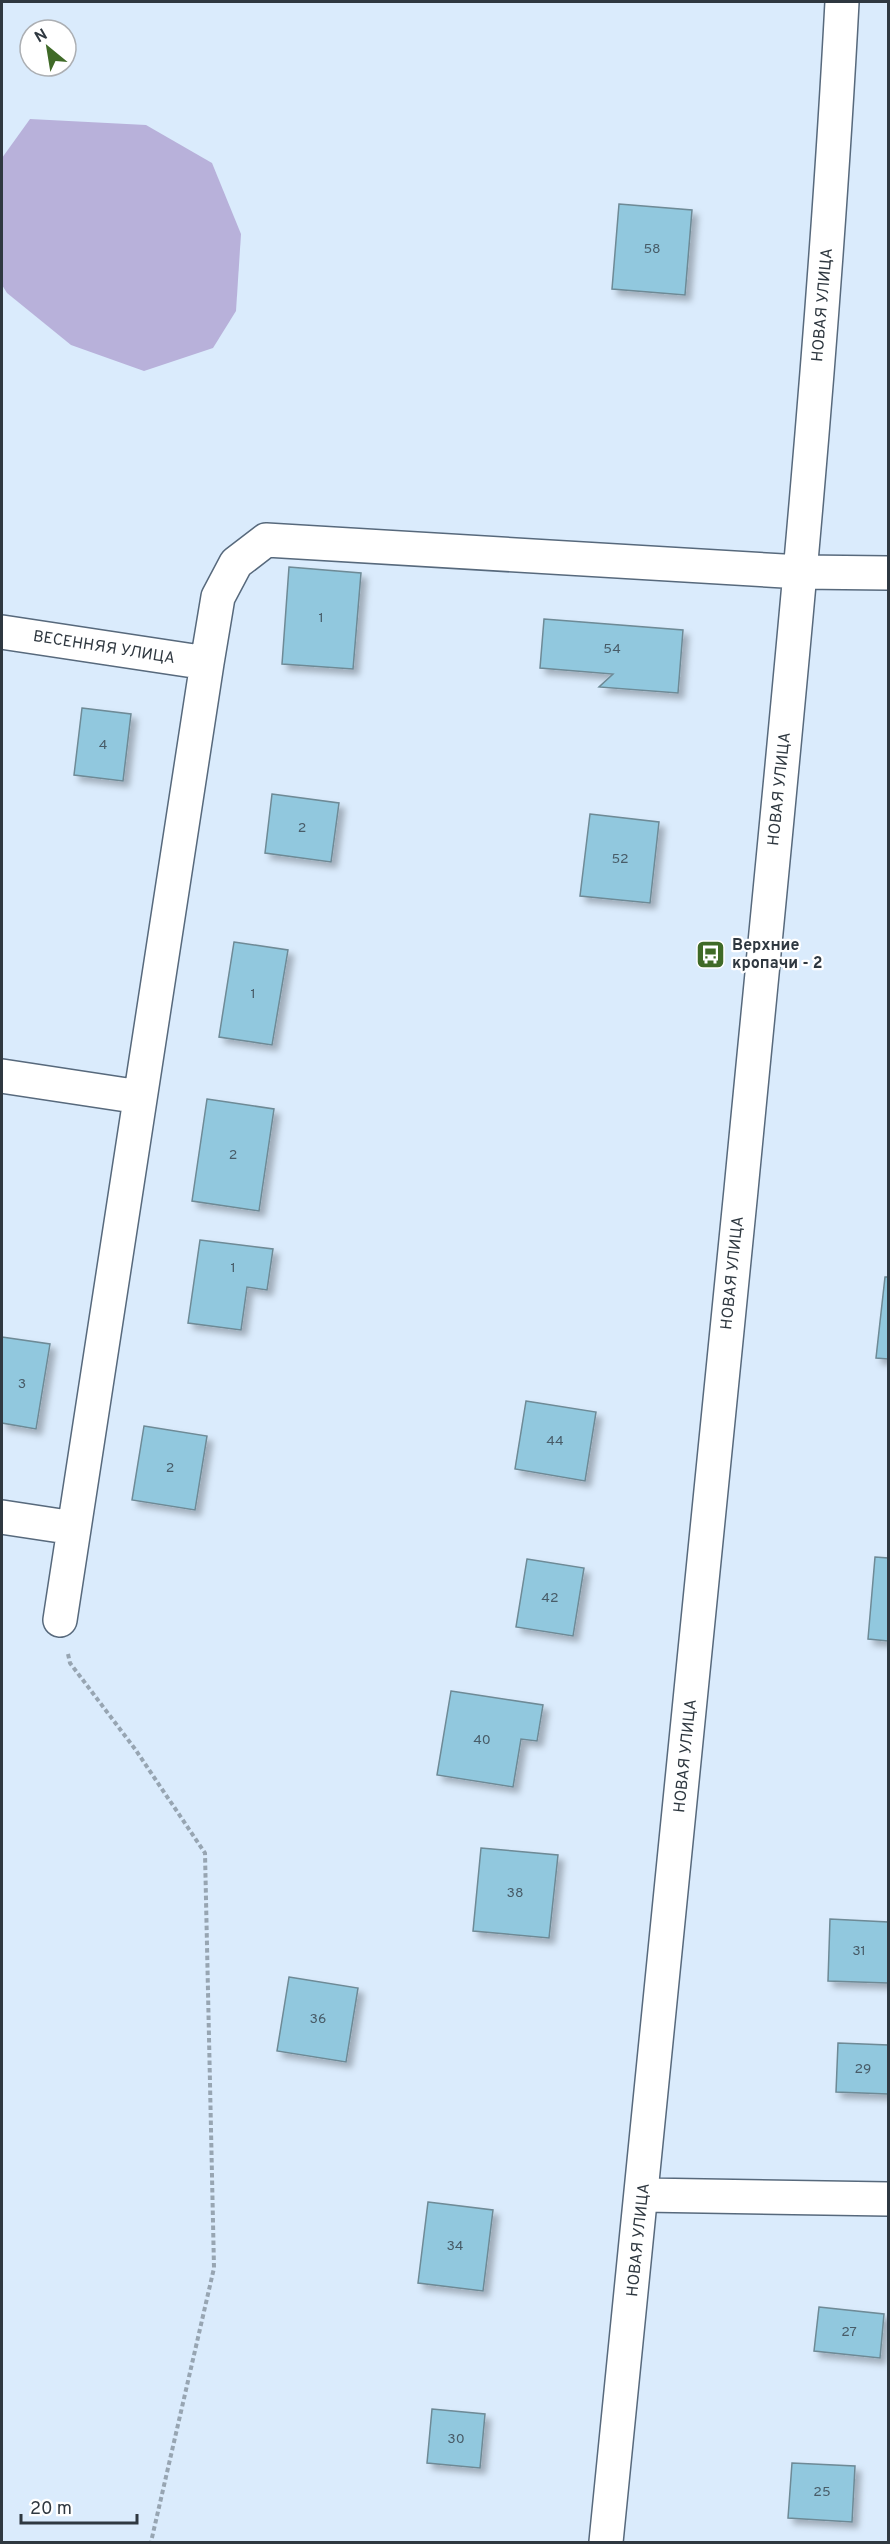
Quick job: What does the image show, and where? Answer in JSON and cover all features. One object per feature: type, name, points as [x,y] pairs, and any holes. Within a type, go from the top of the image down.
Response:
[{"type":"street","name":"НОВАЯ УЛИЦА","points":[[606,2542],[644,2195],[801,572],[831,203],[842,2]]},
{"type":"street","points":[[60,1620],[207,663],[218,597],[236,563],[267,540],[801,572],[888,573]]},
{"type":"street","name":"ВЕСЕННЯЯ УЛИЦА","points":[[2,632],[207,663]]},
{"type":"street","points":[[2,1076],[140,1096]]},
{"type":"street","points":[[2,1517],[74,1528]]},
{"type":"street","points":[[644,2195],[888,2199]]},
{"type":"path","points":[[60,1620],[70,1663],[135,1749],[205,1852],[214,2268],[152,2542]]},
{"type":"shaded area","points":[[30,119],[146,125],[212,163],[241,234],[236,311],[213,348],[144,371],[71,345],[7,293],[2,285],[2,158]]},
{"type":"building","points":[[619,204],[692,210],[685,295],[612,289]]},
{"type":"building","points":[[289,567],[361,573],[353,669],[282,664]]},
{"type":"building","points":[[544,619],[683,630],[678,693],[599,687],[613,674],[540,668]]},
{"type":"building","points":[[82,708],[131,714],[123,781],[74,775]]},
{"type":"building","points":[[272,794],[339,803],[331,862],[265,853]]},
{"type":"building","points":[[590,814],[659,822],[650,903],[580,896]]},
{"type":"building","points":[[234,942],[288,950],[272,1045],[219,1037]]},
{"type":"building","points":[[207,1099],[274,1109],[259,1211],[192,1201]]},
{"type":"building","points":[[200,1240],[273,1249],[267,1290],[247,1287],[241,1330],[188,1323]]},
{"type":"building","points":[[885,1277],[888,1277],[888,1359],[876,1358]]},
{"type":"building","points":[[2,1337],[50,1344],[36,1429],[2,1423]]},
{"type":"building","points":[[526,1401],[596,1412],[585,1481],[515,1469]]},
{"type":"building","points":[[144,1426],[207,1436],[195,1510],[132,1500]]},
{"type":"building","points":[[875,1557],[888,1558],[888,1641],[868,1639]]},
{"type":"building","points":[[527,1559],[584,1568],[573,1636],[516,1627]]},
{"type":"building","points":[[451,1691],[543,1705],[537,1741],[521,1739],[513,1787],[437,1775]]},
{"type":"building","points":[[481,1848],[558,1855],[549,1938],[473,1931]]},
{"type":"building","points":[[830,1919],[888,1922],[888,1983],[828,1981]]},
{"type":"building","points":[[289,1977],[358,1988],[346,2062],[277,2051]]},
{"type":"building","points":[[838,2043],[888,2045],[888,2094],[836,2092]]},
{"type":"building","points":[[428,2202],[493,2210],[483,2291],[418,2283]]},
{"type":"building","points":[[819,2307],[884,2314],[880,2358],[814,2351]]},
{"type":"building","points":[[432,2409],[485,2414],[480,2468],[427,2463]]},
{"type":"building","points":[[792,2463],[855,2466],[852,2522],[788,2518]]},
{"type":"place","name":"Верхние кропачи - 2","points":[[711,955]]}]
